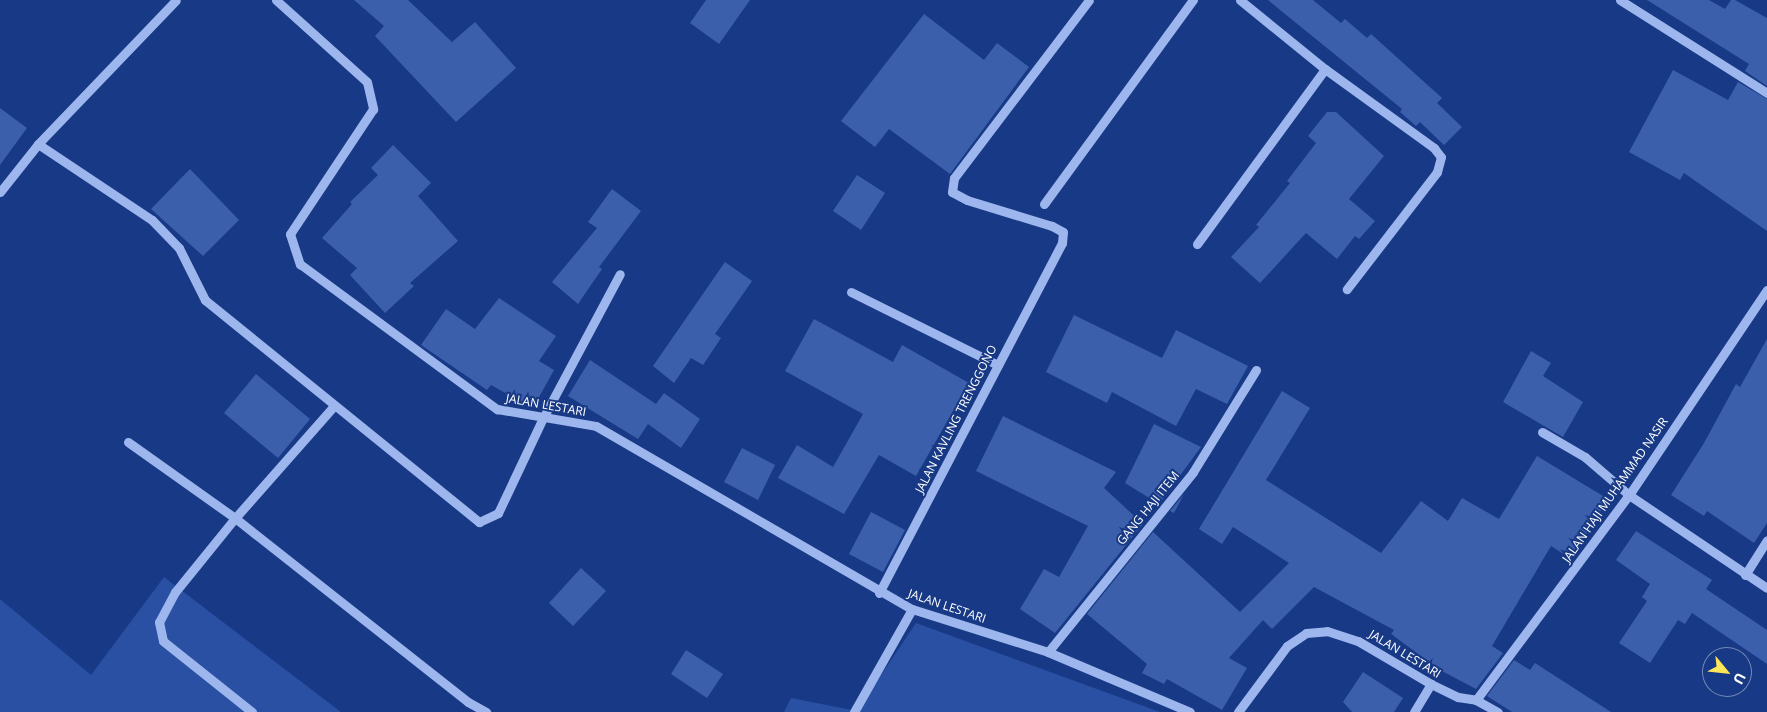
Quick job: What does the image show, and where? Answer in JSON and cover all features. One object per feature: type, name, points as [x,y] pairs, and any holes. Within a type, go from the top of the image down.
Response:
[{"type":"street","points":[[0,192],[38,144],[176,0]]},
{"type":"street","name":"JALAN LESTARI","points":[[276,0],[367,82],[373,109],[290,234],[300,264],[497,409],[596,426],[879,593],[912,609],[1048,652],[1190,712]]},
{"type":"street","name":"JALAN KAVLING TRENGGONO","points":[[879,593],[1062,242],[1063,232],[1052,226],[967,200],[952,192],[954,178],[1089,0]]},
{"type":"street","points":[[1044,204],[1193,0]]},
{"type":"street","points":[[1240,0],[1325,69],[1434,148],[1441,157],[1437,172],[1347,289]]},
{"type":"street","points":[[1620,0],[1767,93]]},
{"type":"street","points":[[1197,244],[1325,69]]},
{"type":"street","points":[[38,144],[152,220],[179,248],[205,300],[333,407],[479,522],[498,514],[543,418],[620,274]]},
{"type":"street","name":"JALAN HAJI MUHAMMAD NASIR","points":[[1476,700],[1629,495],[1767,290]]},
{"type":"street","points":[[851,292],[998,364]]},
{"type":"street","name":"GANG HAJI ITEM","points":[[1048,652],[1193,472],[1256,370]]},
{"type":"street","points":[[252,712],[164,641],[158,622],[175,592],[236,518],[333,407]]},
{"type":"street","points":[[1542,432],[1585,457],[1629,495],[1745,575],[1767,588]]},
{"type":"street","points":[[128,442],[236,518],[468,702],[486,712]]},
{"type":"street","points":[[1745,575],[1767,540]]},
{"type":"street","points":[[854,712],[912,609]]},
{"type":"street","name":"JALAN LESTARI","points":[[1238,712],[1287,646],[1306,633],[1328,631],[1358,641],[1458,698],[1476,700],[1498,712]]},
{"type":"street","points":[[1414,712],[1431,684]]},
{"type":"shaded area","points":[[164,577],[341,712],[0,712],[0,599],[91,675]]},
{"type":"shaded area","points":[[916,623],[1160,712],[784,712],[791,698],[857,711]]},
{"type":"building","points":[[354,0],[408,0],[452,42],[475,22],[516,68],[456,122],[375,36],[384,26]]},
{"type":"building","points":[[706,0],[750,0],[719,44],[690,23]]},
{"type":"building","points":[[1268,0],[1313,0],[1341,23],[1345,19],[1367,38],[1371,34],[1442,98],[1437,103],[1462,127],[1444,145],[1420,122],[1416,126],[1400,112],[1402,109]]},
{"type":"building","points":[[1647,0],[1709,0],[1725,9],[1731,0],[1735,0],[1767,18],[1767,86],[1745,71],[1749,64]]},
{"type":"building","points":[[924,14],[984,60],[997,43],[1029,67],[950,174],[889,129],[875,147],[841,121]]},
{"type":"building","points":[[1673,70],[1728,100],[1738,82],[1767,99],[1767,231],[1684,173],[1680,180],[1629,152]]},
{"type":"building","points":[[0,108],[27,128],[0,165]]},
{"type":"building","points":[[1327,112],[1336,112],[1384,156],[1349,199],[1375,221],[1359,239],[1355,236],[1337,259],[1306,233],[1260,283],[1231,257],[1259,227],[1256,225],[1290,183],[1287,181],[1316,143],[1308,136]]},
{"type":"building","points":[[393,145],[431,183],[418,196],[458,241],[410,283],[414,286],[385,313],[350,275],[357,268],[322,238],[352,204],[350,202],[378,175],[371,168]]},
{"type":"building","points":[[190,169],[239,220],[203,256],[151,209]]},
{"type":"building","points":[[857,175],[885,193],[861,230],[833,211]]},
{"type":"building","points":[[612,189],[641,211],[599,267],[602,269],[578,304],[552,282],[597,228],[588,222]]},
{"type":"building","points":[[725,262],[752,281],[715,334],[721,338],[703,365],[691,358],[674,383],[653,366]]},
{"type":"building","points":[[499,298],[556,336],[539,361],[554,370],[533,408],[491,385],[487,390],[421,345],[446,309],[475,329]]},
{"type":"building","points":[[1074,315],[1162,358],[1176,330],[1248,366],[1227,404],[1196,389],[1176,426],[1112,392],[1107,403],[1046,372]]},
{"type":"building","points":[[814,319],[893,362],[902,345],[969,383],[916,476],[879,455],[844,514],[778,478],[797,445],[833,467],[863,414],[785,371]]},
{"type":"building","points":[[1767,339],[1767,523],[1754,543],[1707,511],[1704,516],[1671,495],[1704,443],[1736,384],[1740,387]]},
{"type":"building","points":[[1531,351],[1551,363],[1543,376],[1583,402],[1563,437],[1503,402]]},
{"type":"building","points":[[590,360],[656,404],[664,393],[700,419],[681,448],[648,424],[638,439],[568,396]]},
{"type":"building","points":[[256,374],[310,419],[278,458],[224,413]]},
{"type":"building","points":[[1282,391],[1310,408],[1266,480],[1381,553],[1421,501],[1448,521],[1462,498],[1499,519],[1537,456],[1608,499],[1574,555],[1565,555],[1551,546],[1492,646],[1503,653],[1476,689],[1440,670],[1391,634],[1394,630],[1314,587],[1272,629],[1263,620],[1229,658],[1247,668],[1222,710],[1167,679],[1164,684],[1142,673],[1147,664],[1087,614],[1153,532],[1240,612],[1289,563],[1233,527],[1222,544],[1199,529]]},
{"type":"building","points":[[1003,416],[1116,472],[1104,488],[1143,524],[1055,633],[1020,609],[1044,569],[1059,577],[1088,526],[976,471]]},
{"type":"building","points":[[1154,424],[1201,447],[1159,504],[1125,483]]},
{"type":"building","points":[[742,448],[775,465],[758,500],[724,482]]},
{"type":"building","points":[[1184,494],[1174,513],[1170,511]]},
{"type":"building","points":[[871,512],[905,530],[883,572],[849,554]]},
{"type":"building","points":[[1636,531],[1712,580],[1706,589],[1767,630],[1767,664],[1752,654],[1752,647],[1742,647],[1692,613],[1685,624],[1678,620],[1650,663],[1619,643],[1647,601],[1642,597],[1650,584],[1616,560]]},
{"type":"building","points":[[581,568],[606,591],[573,626],[549,603]]},
{"type":"building","points":[[686,650],[723,674],[707,698],[671,674]]},
{"type":"building","points":[[1514,660],[1530,670],[1535,663],[1611,712],[1512,712],[1487,696]]},
{"type":"building","points":[[1363,672],[1403,698],[1394,712],[1352,712],[1343,702]]}]
